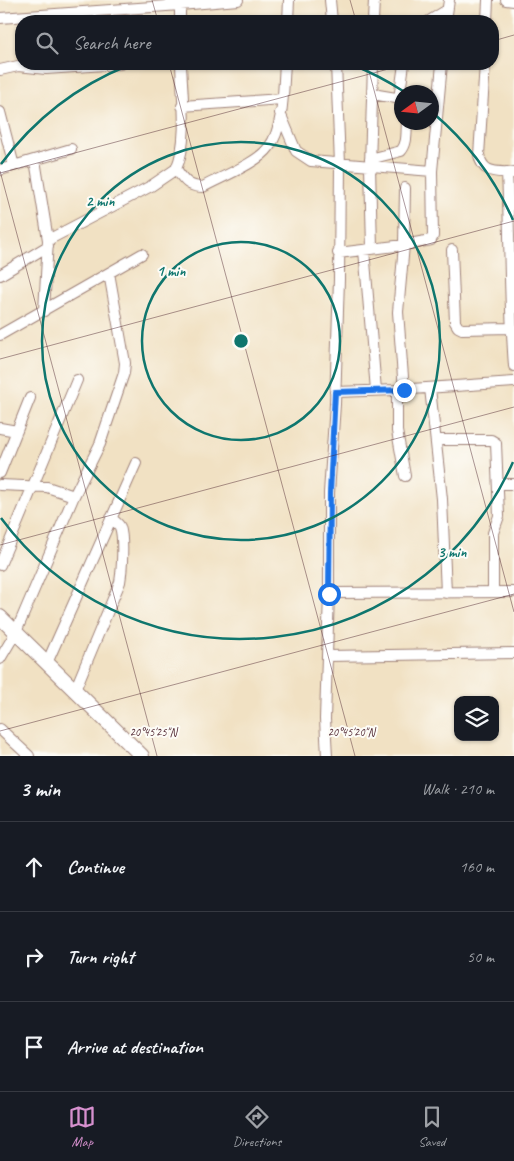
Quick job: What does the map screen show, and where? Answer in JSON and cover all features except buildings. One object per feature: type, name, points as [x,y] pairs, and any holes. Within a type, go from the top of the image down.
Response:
[{"type":"main road","points":[[0,617],[142,756]]},
{"type":"street","points":[[81,15],[180,3],[238,0]]},
{"type":"street","points":[[288,15],[289,0]]},
{"type":"street","points":[[330,0],[331,15]]},
{"type":"street","points":[[374,0],[374,15]]},
{"type":"street","points":[[487,15],[488,0]]},
{"type":"street","points":[[506,0],[514,1]]},
{"type":"street","points":[[436,15],[448,5]]},
{"type":"street","points":[[0,18],[15,18]]},
{"type":"street","points":[[0,70],[15,67]]},
{"type":"street","points":[[0,275],[48,243],[151,186],[176,169],[181,158],[184,142],[181,70]]},
{"type":"street","points":[[176,169],[184,180],[193,187],[203,187],[254,160],[269,148],[274,140],[280,112],[284,70]]},
{"type":"street","points":[[327,756],[325,719],[330,493],[339,279],[340,164],[336,70]]},
{"type":"street","points":[[373,70],[368,249],[376,390]]},
{"type":"street","points":[[402,85],[403,70]]},
{"type":"street","points":[[438,85],[441,70]]},
{"type":"street","points":[[484,70],[480,160],[486,170],[510,172],[512,230],[511,328],[514,366]]},
{"type":"street","points":[[372,94],[394,98]]},
{"type":"street","points":[[182,106],[282,99]]},
{"type":"street","points":[[0,112],[14,166]]},
{"type":"street","points":[[280,112],[296,151],[311,161],[340,164],[370,163],[432,171]]},
{"type":"street","points":[[370,163],[401,151],[406,143],[406,130]]},
{"type":"street","points":[[338,253],[431,240],[433,236],[432,171],[434,130]]},
{"type":"street","points":[[0,170],[71,149]]},
{"type":"street","points":[[35,160],[48,243],[44,311]]},
{"type":"street","points":[[405,476],[398,431],[400,390],[398,312],[404,245],[406,188]]},
{"type":"street","points":[[452,250],[455,322],[458,327],[462,329],[511,328]]},
{"type":"street","points":[[0,336],[142,254]]},
{"type":"street","points":[[0,660],[16,632],[74,496],[100,444],[125,368],[109,273]]},
{"type":"street","points":[[0,566],[77,380]]},
{"type":"street","points":[[335,392],[400,390],[514,382]]},
{"type":"street","points":[[430,388],[442,498],[446,593]]},
{"type":"street","points":[[0,473],[30,398]]},
{"type":"street","points":[[0,428],[17,431]]},
{"type":"street","points":[[436,440],[494,441],[497,448],[499,516],[493,533],[493,592]]},
{"type":"street","points":[[47,663],[136,463]]},
{"type":"street","points":[[498,484],[514,484]]},
{"type":"street","points":[[0,485],[52,488],[74,496]]},
{"type":"street","points":[[75,690],[120,582],[122,566],[120,530],[111,518]]},
{"type":"street","points":[[329,594],[514,592]]},
{"type":"street","points":[[327,656],[514,652]]},
{"type":"street","points":[[0,729],[29,756]]},
{"type":"route","points":[[329,594],[330,493],[335,392],[404,390]]}]
